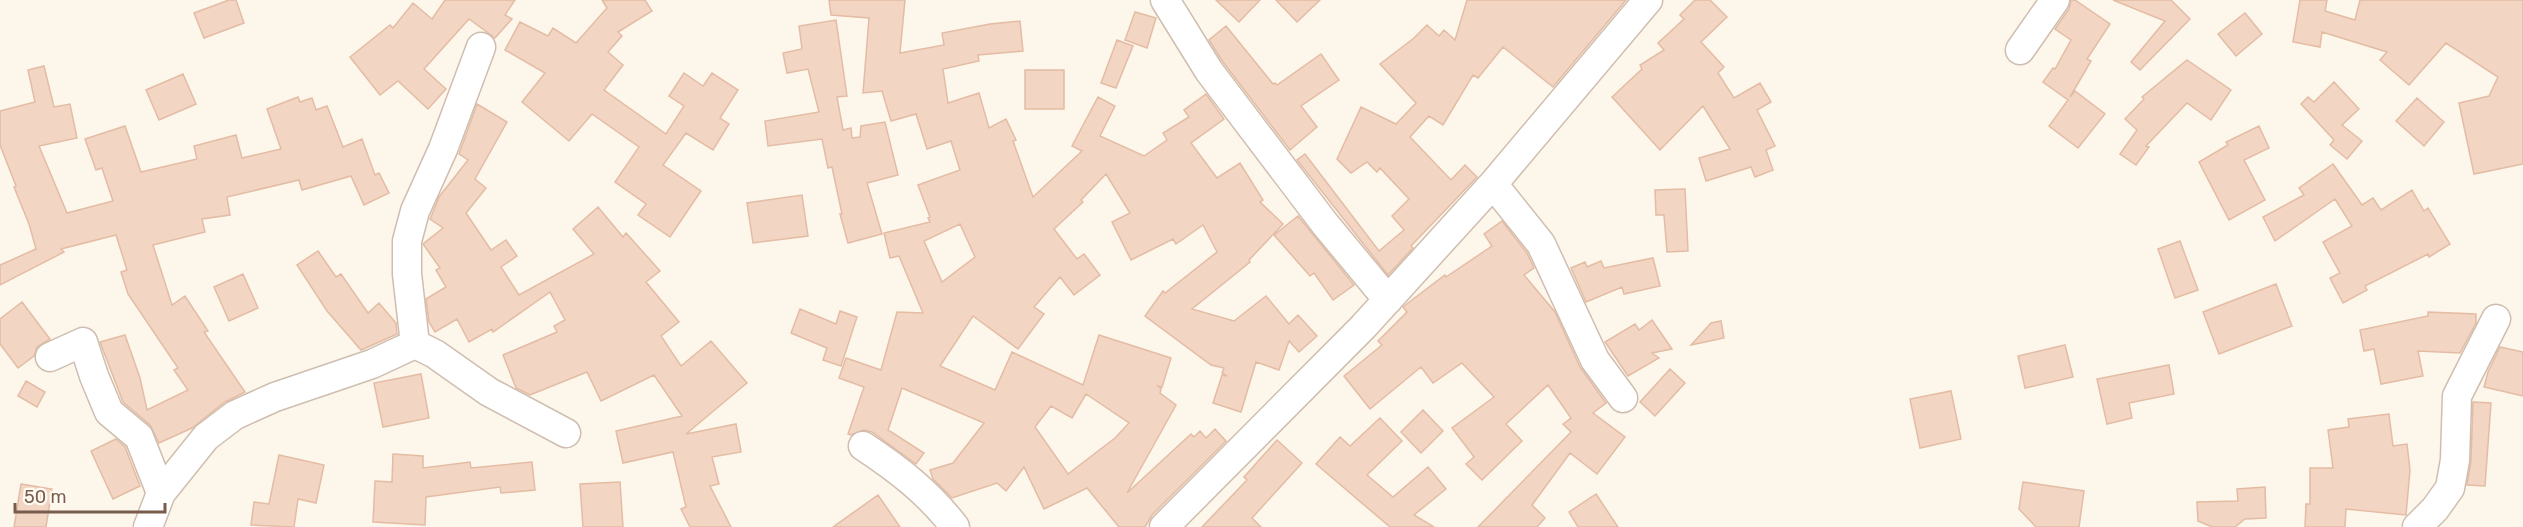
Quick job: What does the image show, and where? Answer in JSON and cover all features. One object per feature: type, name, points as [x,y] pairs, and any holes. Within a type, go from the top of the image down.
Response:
[{"type":"street","points":[[1165,0],[1209,71],[1324,224],[1388,300]]},
{"type":"street","points":[[1164,527],[1388,300],[1493,184],[1648,0]]},
{"type":"street","points":[[2020,50],[2055,0]]},
{"type":"street","points":[[415,344],[407,274],[407,241],[414,211],[442,149],[481,47]]},
{"type":"street","points":[[1493,184],[1541,244],[1595,360],[1623,398]]},
{"type":"street","points":[[2417,527],[2435,509],[2450,488],[2455,460],[2457,396],[2496,319]]},
{"type":"street","points":[[50,357],[83,342],[109,412],[139,437],[161,493]]},
{"type":"street","points":[[415,344],[435,354],[489,392],[566,433]]},
{"type":"street","points":[[148,527],[161,493],[206,437],[235,415],[275,397],[372,364],[415,344]]},
{"type":"street","points":[[863,446],[900,470],[940,507],[955,527]]},
{"type":"building","points":[[229,0],[236,0],[244,23],[204,38],[194,13]]},
{"type":"building","points":[[445,0],[515,0],[505,15],[512,19],[495,38],[469,19],[424,69],[446,89],[428,109],[398,81],[380,95],[350,57],[390,25],[393,28],[413,3],[432,19]]},
{"type":"building","points":[[602,0],[645,0],[652,11],[618,32],[622,36],[608,52],[623,65],[604,90],[666,134],[684,106],[669,96],[684,73],[703,86],[712,73],[738,90],[720,118],[729,124],[713,150],[686,133],[663,165],[701,191],[670,237],[638,215],[646,204],[615,182],[639,147],[592,114],[569,141],[522,102],[545,73],[505,50],[520,22],[548,36],[553,28],[576,43],[607,8]]},
{"type":"building","points":[[829,0],[905,0],[900,53],[944,45],[942,33],[1020,21],[1023,51],[978,55],[979,61],[943,69],[948,103],[979,93],[989,128],[1006,119],[1016,140],[1013,141],[1033,197],[1082,151],[1072,146],[1098,97],[1115,106],[1100,136],[1144,156],[1167,140],[1163,133],[1189,117],[1184,110],[1206,94],[1224,119],[1191,143],[1217,178],[1240,163],[1263,200],[1260,202],[1283,224],[1249,260],[1250,262],[1192,309],[1234,321],[1266,296],[1289,324],[1298,315],[1317,336],[1299,352],[1289,341],[1279,370],[1256,362],[1241,412],[1213,403],[1222,375],[1227,376],[1222,373],[1224,368],[1211,365],[1145,316],[1163,291],[1165,293],[1217,252],[1203,225],[1176,244],[1173,239],[1131,260],[1112,222],[1130,213],[1106,174],[1081,200],[1083,202],[1054,229],[1077,259],[1084,254],[1100,275],[1074,295],[1060,277],[1034,307],[1044,314],[1018,349],[973,316],[940,366],[995,390],[1012,352],[1083,385],[1099,335],[1171,358],[1162,387],[1158,386],[1161,389],[1160,393],[1176,405],[1127,493],[1191,434],[1194,437],[1200,431],[1206,438],[1215,429],[1226,441],[1152,515],[1145,527],[1119,527],[1087,488],[1044,509],[1024,467],[1006,491],[997,483],[952,498],[933,479],[930,470],[953,463],[984,423],[902,388],[888,430],[924,453],[916,464],[872,432],[864,430],[848,434],[864,387],[839,378],[846,358],[881,370],[897,312],[923,313],[899,256],[890,258],[884,233],[930,222],[918,185],[960,170],[951,141],[927,149],[916,114],[891,121],[882,91],[863,93],[869,18],[831,15]],"holes":[[[960,224],[975,257],[942,282],[924,241]],[[1086,394],[1129,423],[1115,438],[1068,474],[1035,427],[1051,406],[1072,418]]]},
{"type":"building","points":[[1216,0],[1260,0],[1239,22]]},
{"type":"building","points":[[1276,0],[1320,0],[1297,22]]},
{"type":"building","points":[[1467,0],[1626,0],[1553,87],[1503,47],[1478,78],[1473,75],[1443,125],[1429,116],[1410,137],[1451,180],[1465,165],[1477,177],[1411,246],[1413,248],[1388,275],[1297,160],[1305,154],[1379,251],[1404,230],[1392,216],[1409,199],[1380,168],[1377,172],[1367,162],[1351,173],[1337,159],[1361,107],[1396,124],[1416,103],[1380,64],[1427,25],[1439,36],[1444,30],[1455,40]]},
{"type":"building","points":[[1695,0],[1710,0],[1727,17],[1701,42],[1724,67],[1718,73],[1734,98],[1760,83],[1771,102],[1757,110],[1775,146],[1766,150],[1773,170],[1755,177],[1751,167],[1706,181],[1699,158],[1730,149],[1703,106],[1660,150],[1612,97],[1642,69],[1640,65],[1664,50],[1658,43],[1684,19],[1680,15]]},
{"type":"building","points":[[2071,0],[2075,0],[2110,24],[2087,59],[2091,61],[2070,97],[2075,91],[2105,114],[2078,148],[2049,126],[2068,100],[2043,82],[2053,68],[2055,69],[2071,40],[2055,29],[2069,9]]},
{"type":"building","points":[[2113,0],[2171,0],[2190,19],[2140,70],[2131,62],[2165,21]]},
{"type":"building","points":[[2300,0],[2327,0],[2325,11],[2355,20],[2360,0],[2523,0],[2523,164],[2474,174],[2459,103],[2489,96],[2498,77],[2446,43],[2409,85],[2380,60],[2387,52],[2322,32],[2320,47],[2293,42]]},
{"type":"building","points":[[1135,12],[1156,18],[1147,48],[1125,40]]},
{"type":"building","points":[[2245,13],[2262,34],[2236,56],[2218,34]]},
{"type":"building","points":[[836,20],[847,96],[837,97],[843,130],[851,128],[852,138],[860,137],[861,126],[885,122],[898,175],[867,183],[882,234],[848,243],[840,214],[842,214],[832,167],[828,168],[822,139],[768,146],[765,121],[819,112],[808,69],[787,73],[783,53],[802,49],[799,26]]},
{"type":"building","points":[[1226,26],[1273,84],[1277,85],[1321,54],[1339,80],[1301,106],[1317,127],[1290,150],[1209,40]]},
{"type":"building","points":[[1117,40],[1133,46],[1116,88],[1101,83]]},
{"type":"building","points":[[2187,60],[2231,90],[2211,120],[2187,103],[2146,146],[2149,147],[2136,165],[2120,154],[2137,130],[2125,119],[2144,99],[2142,97]]},
{"type":"building","points":[[44,66],[54,107],[70,104],[77,138],[39,146],[67,213],[113,201],[102,168],[96,170],[85,139],[125,126],[141,172],[197,159],[194,146],[236,135],[242,158],[281,149],[267,109],[298,97],[300,102],[312,98],[316,110],[327,106],[343,147],[362,139],[375,175],[379,173],[389,193],[364,205],[351,176],[302,190],[299,180],[227,197],[230,215],[202,219],[205,232],[153,245],[172,305],[185,296],[208,331],[204,332],[245,392],[225,402],[192,428],[159,443],[150,425],[123,402],[100,342],[125,335],[140,378],[147,410],[188,390],[174,370],[178,368],[128,294],[121,272],[127,270],[116,235],[61,249],[64,252],[0,285],[0,265],[36,249],[0,145],[0,111],[35,102],[28,70]]},
{"type":"building","points":[[1025,70],[1064,70],[1064,109],[1025,109]]},
{"type":"building","points":[[183,74],[196,104],[159,120],[146,90]]},
{"type":"building","points":[[2334,82],[2359,109],[2342,125],[2362,141],[2347,159],[2330,145],[2334,140],[2301,104],[2308,97],[2314,102]]},
{"type":"building","points":[[2417,98],[2444,122],[2424,146],[2396,121]]},
{"type":"building","points":[[477,104],[507,122],[475,179],[486,188],[466,213],[491,250],[506,240],[517,256],[501,267],[519,295],[594,254],[573,229],[598,207],[623,237],[626,233],[660,271],[646,282],[679,322],[661,336],[681,366],[711,341],[747,383],[686,434],[736,424],[741,452],[712,457],[719,484],[710,486],[731,527],[690,527],[681,509],[686,507],[673,452],[623,463],[616,431],[682,416],[654,375],[601,401],[587,372],[530,395],[516,388],[503,355],[557,332],[554,326],[565,320],[550,292],[493,332],[492,329],[469,342],[457,319],[435,332],[429,322],[426,299],[446,287],[436,270],[440,268],[423,244],[443,228],[430,219],[439,197],[468,160],[459,154]]},
{"type":"building","points":[[2259,126],[2269,148],[2244,160],[2265,200],[2229,220],[2199,162],[2228,145],[2226,142]]},
{"type":"building","points":[[2333,164],[2362,205],[2373,198],[2381,210],[2412,190],[2424,211],[2428,208],[2450,244],[2429,257],[2428,254],[2365,286],[2367,290],[2343,303],[2330,278],[2340,273],[2323,242],[2352,226],[2335,199],[2275,241],[2263,217],[2304,195],[2299,188]]},
{"type":"building","points":[[1685,189],[1688,251],[1667,252],[1664,215],[1656,215],[1655,190]]},
{"type":"building","points":[[802,195],[808,236],[753,243],[747,203]]},
{"type":"building","points":[[1298,216],[1354,285],[1333,300],[1314,273],[1310,276],[1274,235]]},
{"type":"building","points":[[1502,221],[1527,253],[1534,268],[1524,275],[1555,312],[1580,367],[1606,403],[1593,413],[1625,437],[1597,474],[1570,453],[1532,505],[1545,518],[1537,527],[1478,527],[1571,432],[1563,424],[1571,418],[1548,385],[1506,424],[1522,441],[1482,480],[1466,464],[1474,457],[1452,428],[1494,397],[1462,363],[1433,383],[1421,367],[1370,409],[1344,376],[1382,345],[1378,341],[1407,312],[1403,307],[1445,275],[1446,277],[1492,246],[1484,234]]},
{"type":"building","points":[[2180,241],[2198,290],[2175,298],[2158,249]]},
{"type":"building","points":[[318,251],[336,277],[341,274],[368,313],[379,303],[396,323],[397,334],[361,350],[327,311],[297,265]]},
{"type":"building","points":[[1653,258],[1660,286],[1624,294],[1622,287],[1586,302],[1571,268],[1585,262],[1587,267],[1601,261],[1604,268]]},
{"type":"building","points":[[243,274],[258,308],[229,321],[214,287]]},
{"type":"building","points":[[2276,284],[2292,326],[2219,354],[2203,312]]},
{"type":"building","points":[[22,302],[50,339],[37,347],[34,356],[18,368],[0,344],[0,319]]},
{"type":"building","points":[[800,309],[836,324],[840,311],[857,317],[841,366],[823,360],[827,348],[791,333]]},
{"type":"building","points":[[2428,312],[2476,314],[2476,323],[2460,353],[2418,351],[2423,376],[2381,384],[2374,349],[2364,351],[2360,330],[2428,316]]},
{"type":"building","points":[[1652,320],[1672,349],[1652,353],[1659,358],[1628,376],[1605,342],[1635,324],[1639,330]]},
{"type":"building","points":[[1721,321],[1724,338],[1691,345],[1711,323]]},
{"type":"building","points":[[2065,345],[2073,377],[2025,388],[2018,356]]},
{"type":"building","points":[[2500,347],[2523,352],[2523,396],[2484,387],[2488,372]]},
{"type":"building","points":[[2169,365],[2174,394],[2129,403],[2132,418],[2107,424],[2097,379]]},
{"type":"building","points":[[1670,369],[1685,383],[1655,416],[1640,402]]},
{"type":"building","points":[[421,374],[429,418],[383,427],[374,383]]},
{"type":"building","points":[[26,381],[45,392],[37,407],[18,396]]},
{"type":"building","points":[[1951,391],[1961,439],[1920,448],[1910,399]]},
{"type":"building","points":[[2473,402],[2491,403],[2485,486],[2467,485],[2471,461]]},
{"type":"building","points":[[1423,410],[1443,431],[1421,453],[1401,432]]},
{"type":"building","points":[[2389,414],[2393,446],[2407,444],[2410,470],[2406,515],[2346,509],[2345,527],[2305,527],[2306,504],[2310,504],[2310,468],[2333,468],[2328,430],[2349,427],[2348,419]]},
{"type":"building","points":[[1380,418],[1402,441],[1367,475],[1393,497],[1428,467],[1446,489],[1414,515],[1434,527],[1390,527],[1316,464],[1340,437],[1350,446]]},
{"type":"building","points":[[116,439],[125,447],[140,486],[113,499],[91,451]]},
{"type":"building","points":[[1277,440],[1302,463],[1252,518],[1261,527],[1202,527],[1247,480],[1244,477]]},
{"type":"building","points":[[393,454],[423,456],[423,468],[470,462],[471,468],[532,462],[535,490],[501,493],[500,487],[426,497],[425,525],[373,522],[375,481],[392,482]]},
{"type":"building","points":[[279,455],[324,465],[316,503],[298,499],[294,527],[251,525],[254,502],[269,504]]},
{"type":"building","points":[[620,482],[623,527],[583,527],[580,484]]},
{"type":"building","points":[[2023,482],[2084,491],[2079,527],[2036,527],[2019,509]]},
{"type":"building","points":[[21,484],[52,489],[46,527],[14,527]]},
{"type":"building","points":[[2265,487],[2266,518],[2245,519],[2235,527],[2212,527],[2198,521],[2197,502],[2238,501],[2237,489]]},
{"type":"building","points":[[1596,494],[1618,527],[1578,527],[1569,512]]},
{"type":"building","points":[[878,495],[900,527],[833,527]]}]
